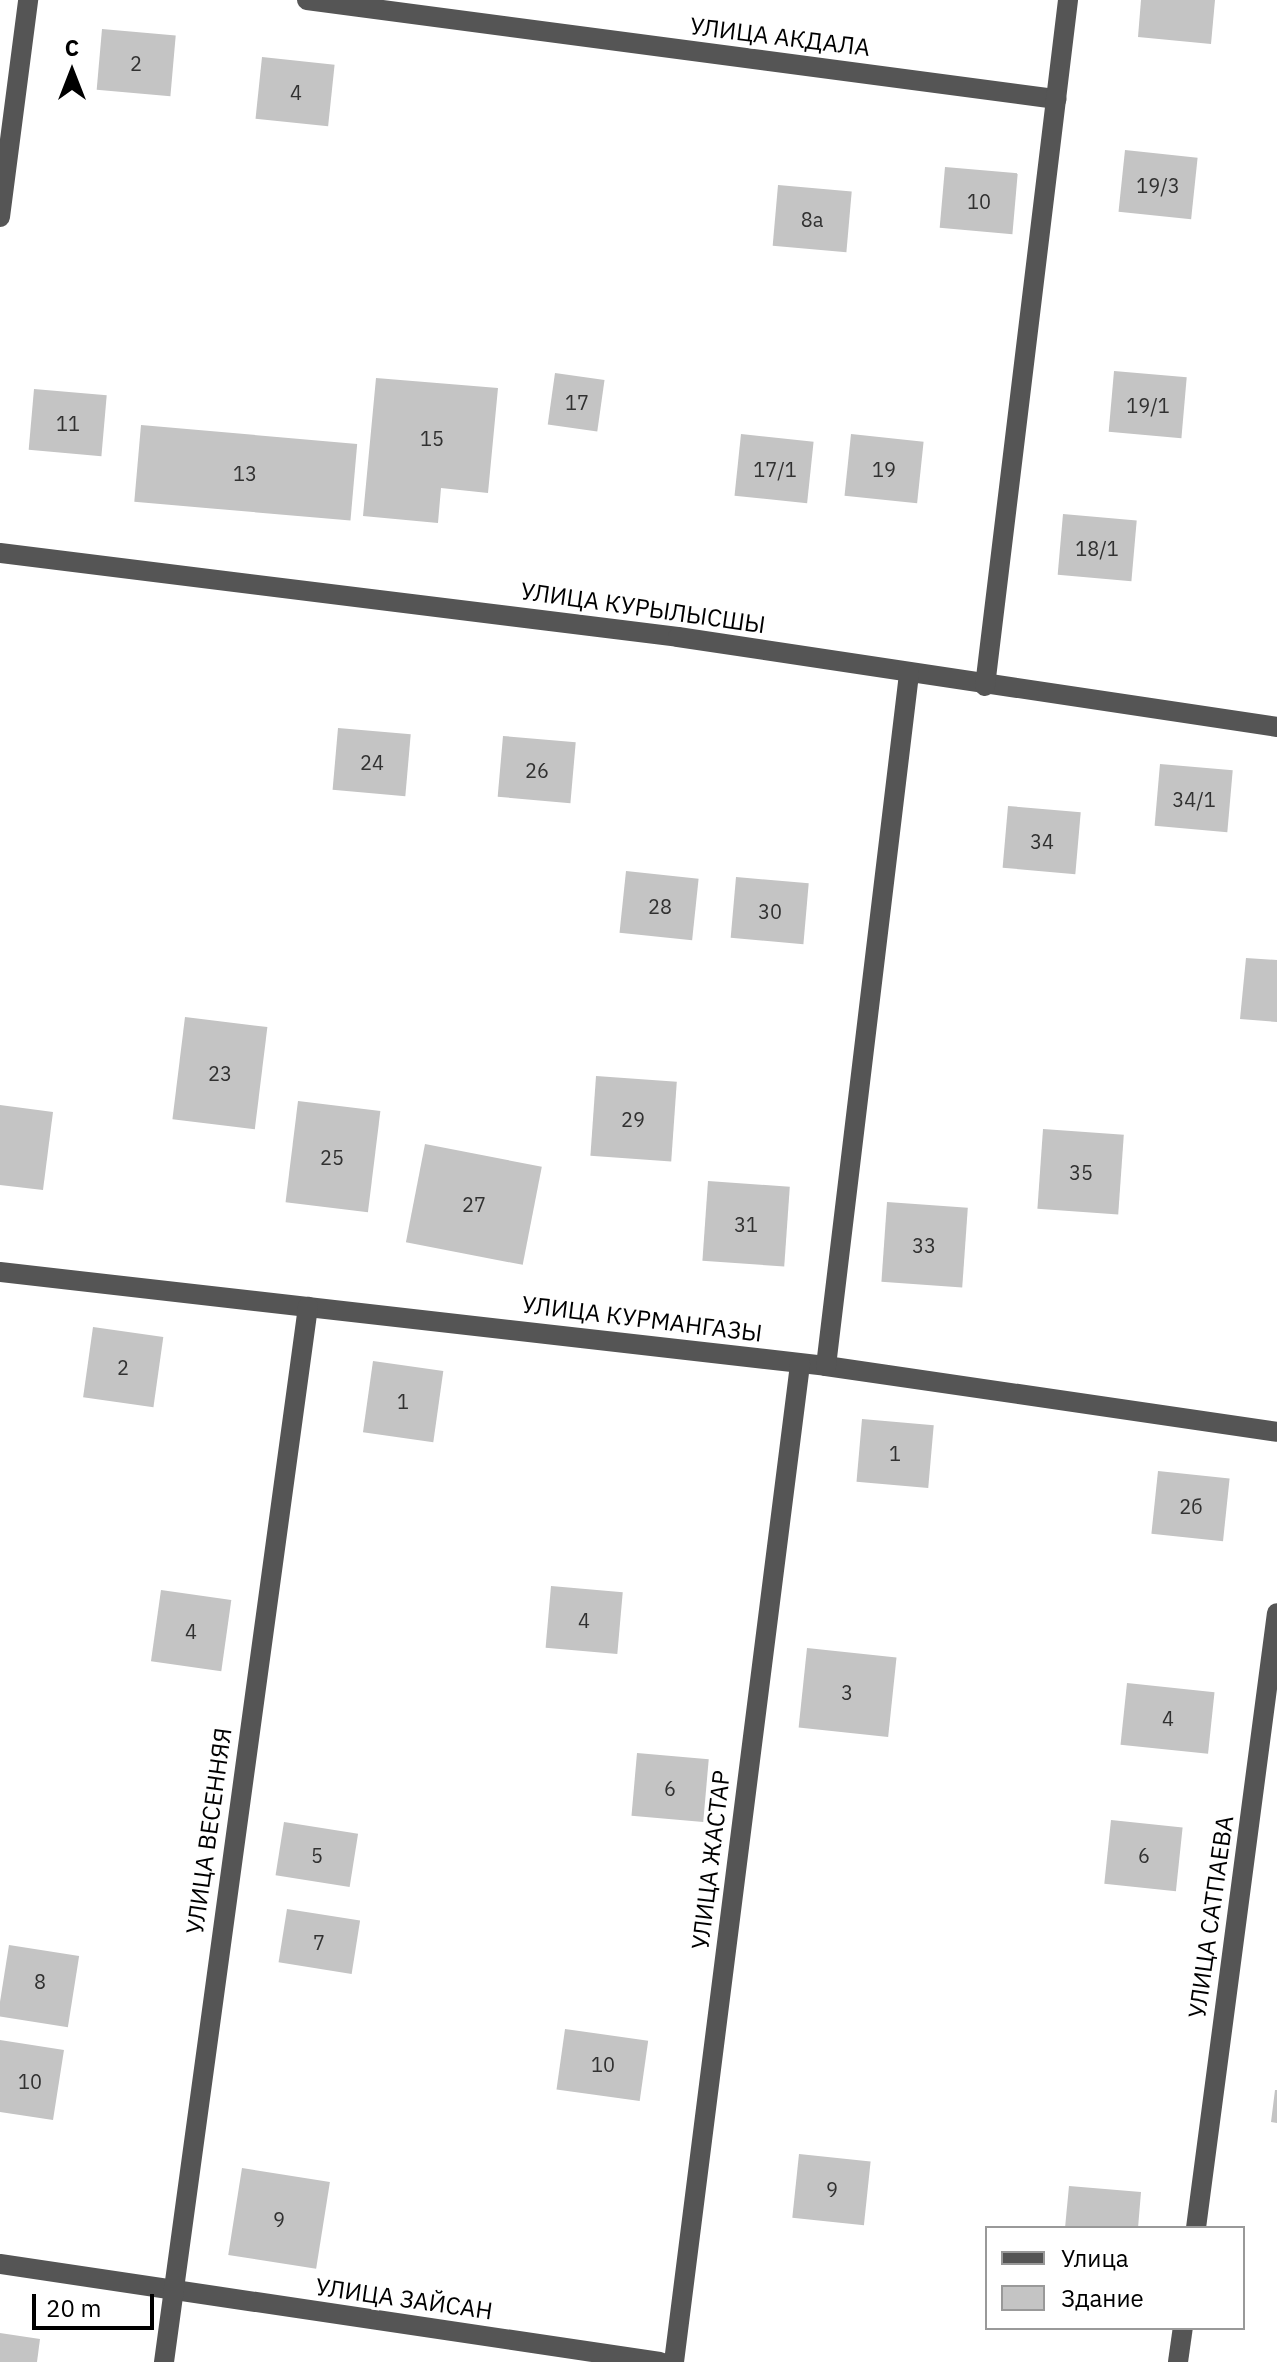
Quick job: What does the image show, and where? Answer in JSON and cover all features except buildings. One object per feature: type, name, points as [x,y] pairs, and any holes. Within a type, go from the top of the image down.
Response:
[{"type":"street","points":[[0,217],[28,0]]},
{"type":"street","name":"УЛИЦА АКДАЛА","points":[[307,0],[1056,99]]},
{"type":"street","points":[[985,686],[1068,0]]},
{"type":"street","name":"УЛИЦА КУРЫЛЫСШЫ","points":[[0,553],[678,637],[985,686],[1277,727]]},
{"type":"street","points":[[826,1366],[909,674]]},
{"type":"street","name":"УЛИЦА КУРМАНГАЗЫ","points":[[0,1272],[826,1366],[1277,1432]]},
{"type":"street","name":"УЛИЦА ВЕСЕННЯЯ","points":[[164,2362],[171,2290],[308,1307]]},
{"type":"street","name":"УЛИЦА ЖАСТАР","points":[[674,2362],[800,1364]]},
{"type":"street","name":"УЛИЦА САТПАЕВА","points":[[1196,2226],[1277,1613]]},
{"type":"street","name":"УЛИЦА ЗАЙСАН","points":[[0,2264],[660,2362]]},
{"type":"street","points":[[1178,2362],[1183,2330]]}]
